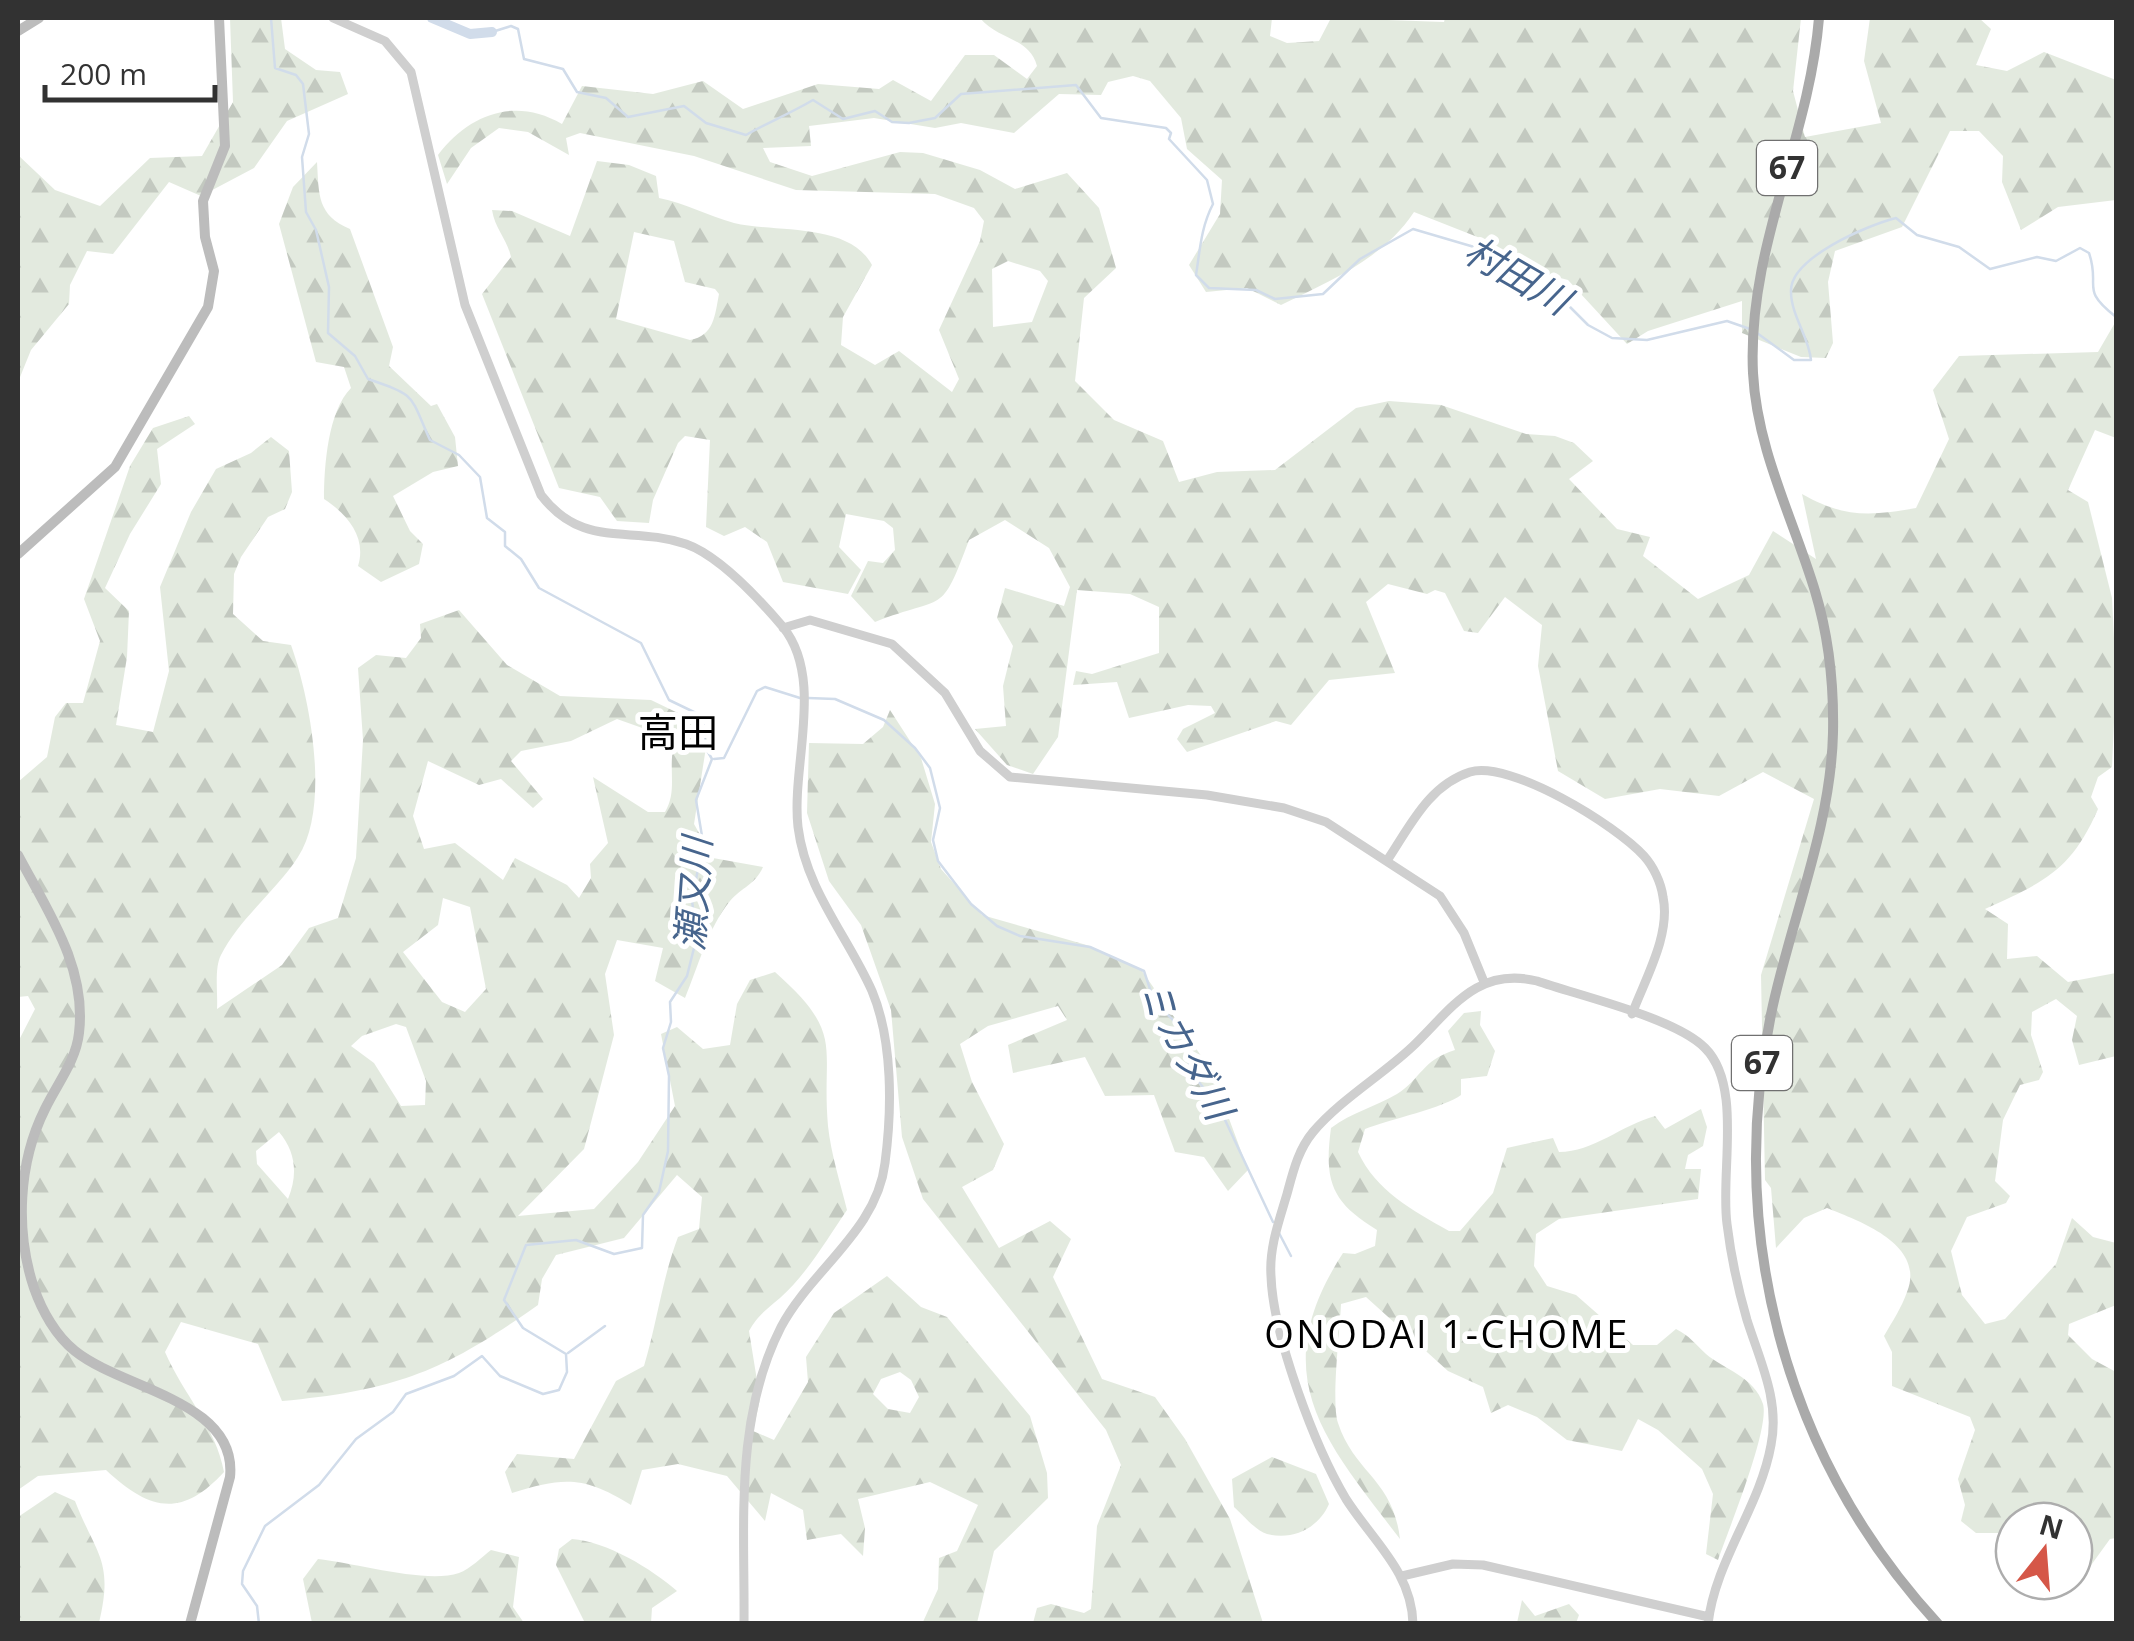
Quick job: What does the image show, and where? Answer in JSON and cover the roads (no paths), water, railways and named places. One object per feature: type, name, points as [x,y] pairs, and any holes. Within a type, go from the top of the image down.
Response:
[{"type":"main road","points":[[18,30],[39,18]]},
{"type":"main road","points":[[18,554],[115,467],[208,307],[214,270],[202,218],[204,201],[225,146],[219,18]]},
{"type":"main road","name":"67","points":[[1819,18],[1810,90],[1769,227],[1753,317],[1758,420],[1826,637],[1833,740],[1818,830],[1763,1054],[1754,1146],[1758,1228],[1770,1306],[1796,1397],[1837,1485],[1905,1588],[1938,1624]]},
{"type":"main road","points":[[18,856],[67,947],[80,1021],[75,1052],[32,1143],[21,1200],[28,1261],[40,1302],[68,1346],[117,1375],[197,1412],[223,1436],[231,1455],[230,1476],[190,1624]]},
{"type":"main road","points":[[1905,1588],[1930,1624]]},
{"type":"main road","points":[[1905,1588],[1948,1624]]},
{"type":"street","points":[[333,18],[385,40],[412,72],[465,305],[542,495],[552,509],[579,527],[692,547],[783,628],[797,653],[802,677],[799,834],[815,889],[872,992],[882,1023],[887,1065],[886,1146],[871,1207],[783,1323],[757,1389],[747,1428],[744,1624]]},
{"type":"street","points":[[783,628],[810,620],[892,644],[945,694],[980,751],[1010,777],[1207,795],[1284,808],[1326,822],[1427,885],[1447,905],[1464,933],[1484,982]]},
{"type":"street","points":[[1388,859],[1430,796],[1472,771],[1499,769],[1524,777],[1573,806],[1645,857],[1663,895],[1660,938],[1632,1014]]},
{"type":"street","points":[[1402,1576],[1453,1564],[1483,1566],[1708,1620],[1764,1472],[1771,1448],[1773,1407],[1738,1288],[1727,1226],[1725,1083],[1714,1058],[1689,1035],[1526,979],[1484,982],[1456,999],[1398,1061],[1313,1132],[1296,1162],[1272,1250],[1274,1299],[1313,1430],[1352,1508],[1402,1576],[1413,1624]]},
{"type":"waterway","name":"瀬又川","points":[[259,1624],[257,1606],[242,1584],[243,1571],[265,1526],[319,1485],[356,1439],[393,1412],[406,1394],[454,1376],[482,1356],[500,1376],[543,1394],[559,1390],[567,1372],[566,1354],[523,1328],[504,1300],[526,1245],[576,1240],[614,1254],[642,1248],[643,1215],[659,1192],[668,1151],[669,1076],[663,1048],[671,1022],[670,1002],[687,976],[697,936],[692,901],[703,842],[696,800],[712,759],[705,747],[703,722],[696,713],[669,700],[641,643],[539,588],[521,559],[505,546],[505,532],[487,518],[480,477],[459,455],[430,440],[410,398],[368,379],[355,356],[328,333],[329,287],[316,230],[306,212],[302,157],[309,134],[303,84],[296,75],[275,68],[271,18]]},
{"type":"waterway","name":"村田川","points":[[432,18],[470,34],[492,32]]},
{"type":"waterway","name":"村田川","points":[[492,32],[511,26],[518,29],[524,59],[563,69],[577,92],[606,98],[628,117],[684,106],[706,123],[746,135],[813,100],[843,119],[875,111],[892,122],[909,123],[935,118],[961,94],[1076,85],[1101,118],[1166,128],[1171,133],[1169,139],[1207,180],[1213,204],[1203,230],[1196,275],[1209,288],[1256,290],[1275,299],[1323,294],[1360,259],[1413,229],[1481,249],[1503,276],[1557,294],[1588,325],[1612,338],[1647,340],[1727,321],[1750,329]]},
{"type":"waterway","name":"村田川","points":[[1757,333],[1794,360],[1811,360],[1792,301],[1794,279],[1816,255],[1832,245],[1896,218],[1917,235],[1959,247],[1990,269],[2037,257],[2056,261],[2080,248],[2089,253],[2094,293],[2116,317]]},
{"type":"waterway","name":"ミカダ川","points":[[714,759],[724,758],[757,691],[765,687],[800,698]]},
{"type":"waterway","name":"ミカダ川","points":[[808,698],[835,699],[884,720],[915,748],[930,768],[940,808],[933,840],[938,861],[971,904],[997,926],[1020,936],[1090,947],[1144,971],[1154,1001],[1179,1026],[1192,1074],[1218,1105],[1273,1222]]},
{"type":"waterway","name":"ミカダ川","points":[[1279,1233],[1291,1256]]},
{"type":"waterway","points":[[568,1353],[605,1326]]},
{"type":"district","name":"高田","points":[[678,733]]},
{"type":"district","name":"ONODAI 1-CHOME","points":[[1447,1335]]}]
